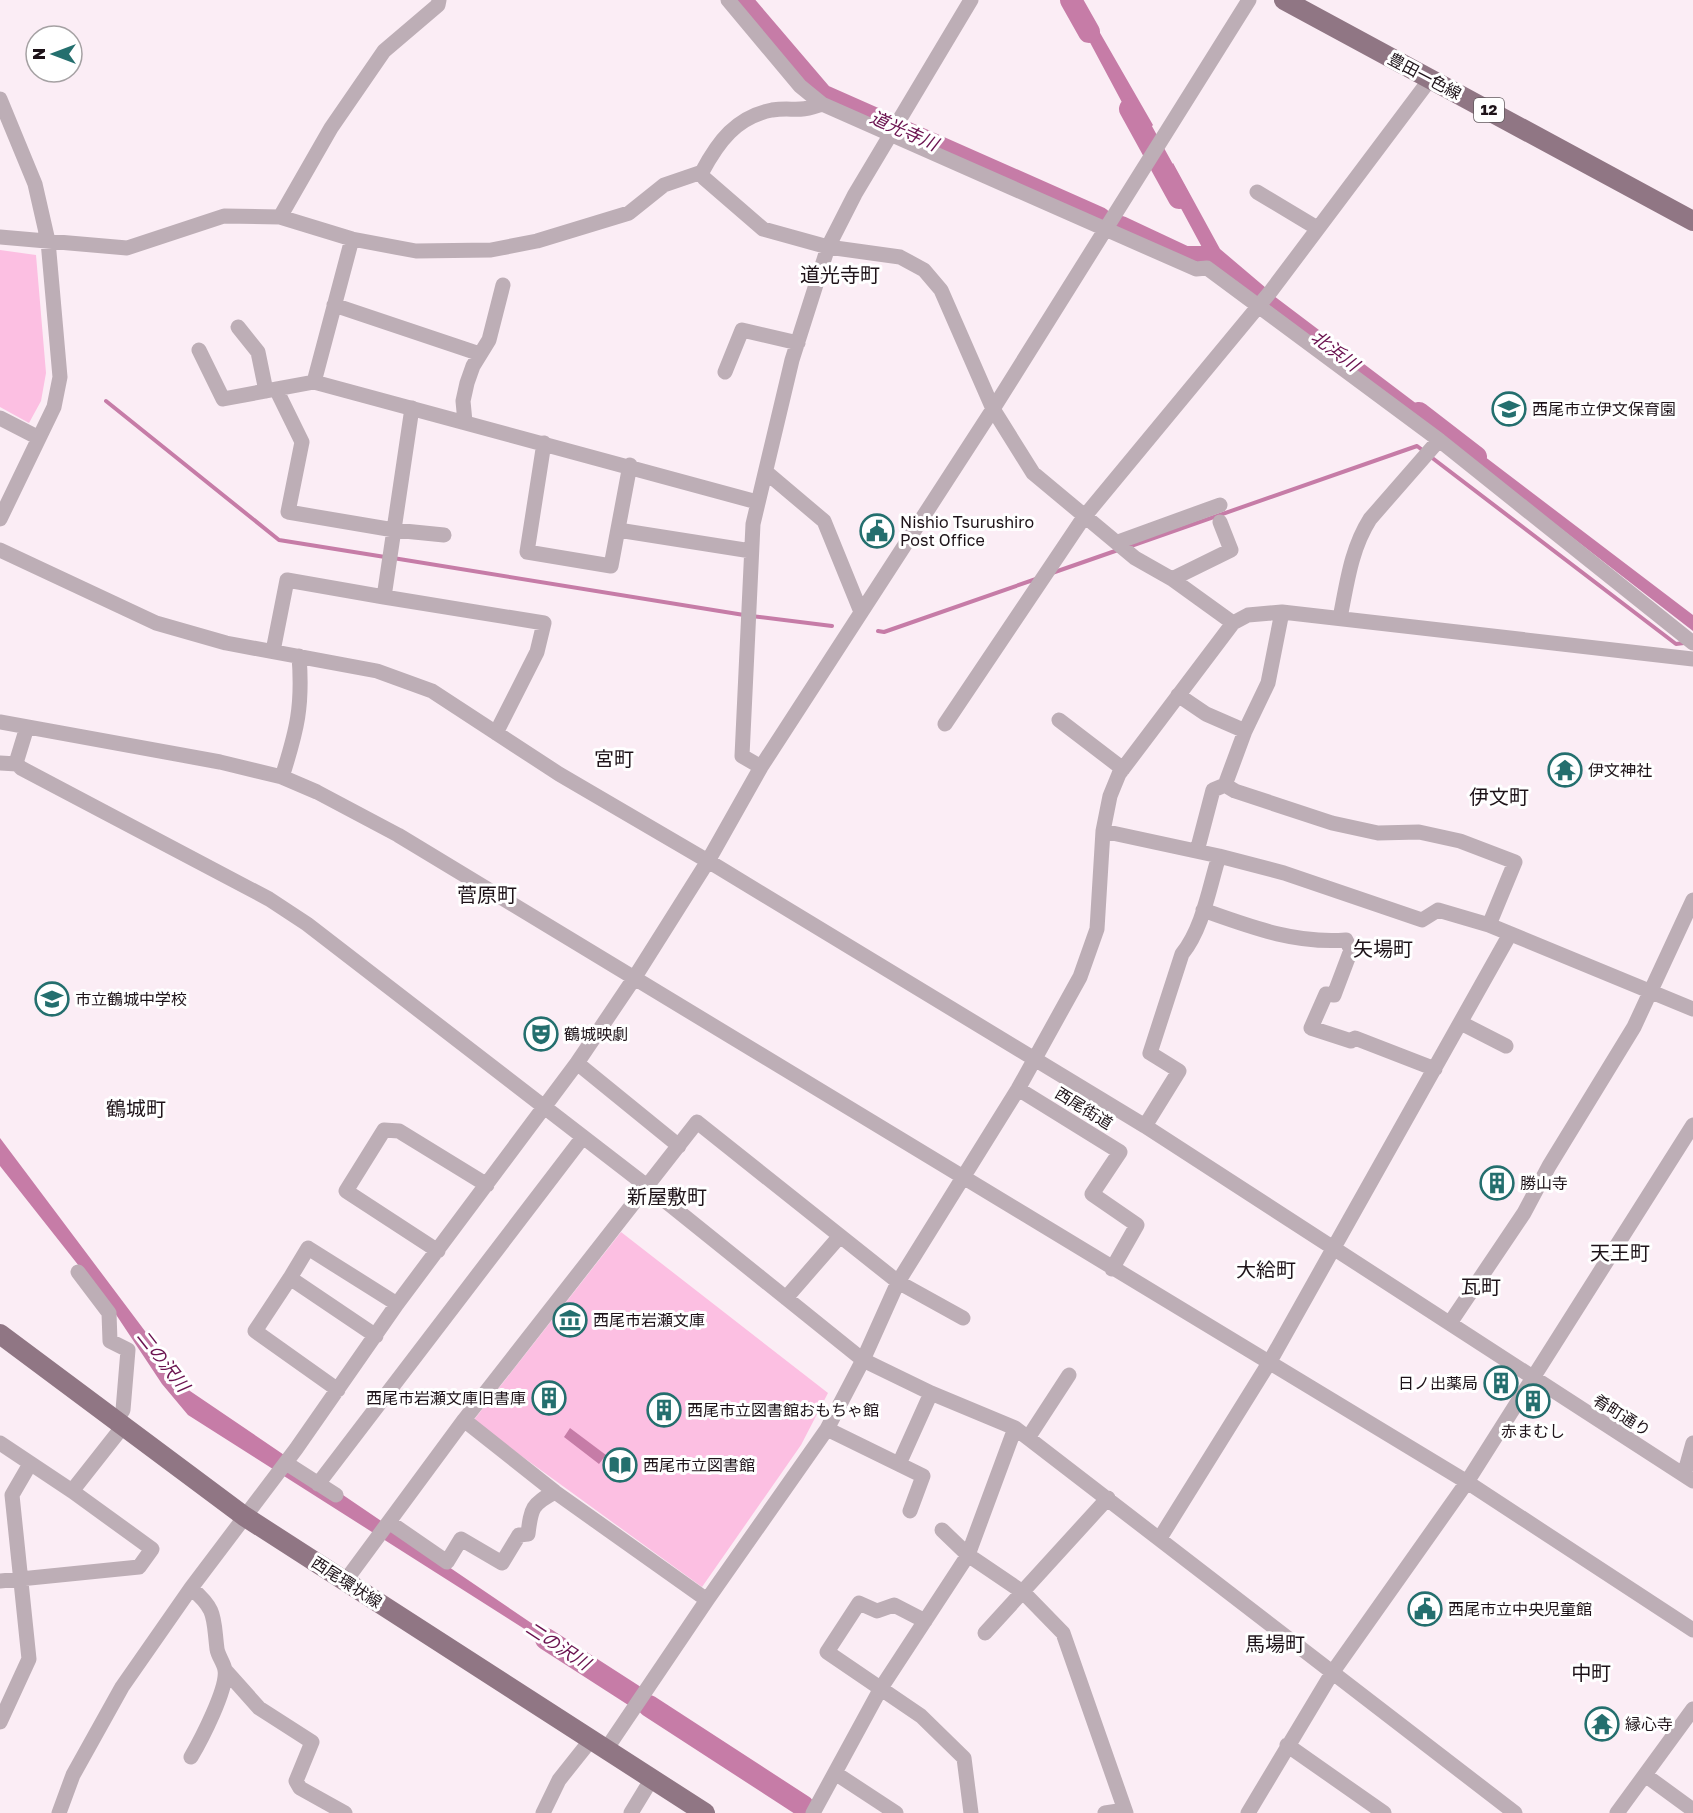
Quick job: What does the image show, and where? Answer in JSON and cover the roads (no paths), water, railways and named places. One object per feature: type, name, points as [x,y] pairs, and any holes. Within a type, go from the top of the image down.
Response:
[{"type":"main road","name":"豊田一色線","points":[[1284,0],[1693,221]]},
{"type":"main road","name":"西尾環状線","points":[[0,1334],[244,1516],[705,1813]]},
{"type":"street","points":[[280,217],[331,128],[384,51],[438,5],[439,0]]},
{"type":"street","points":[[728,0],[800,86],[822,104],[1108,228],[1196,269],[1207,267],[1439,440],[1693,644]]},
{"type":"street","points":[[761,767],[741,756],[751,551],[757,502],[798,343],[828,247],[855,194],[971,0]]},
{"type":"street","points":[[59,1813],[73,1775],[122,1687],[191,1588],[286,1463],[397,1304],[576,1063],[633,980],[708,861],[761,767],[993,409],[1249,0]]},
{"type":"street","points":[[945,724],[1084,517],[1271,291],[1431,78]]},
{"type":"street","points":[[0,237],[128,248],[224,216],[280,217],[352,239],[416,251],[491,250],[537,241],[628,213],[664,185],[702,172],[717,144],[738,123],[772,110],[805,110],[822,104]]},
{"type":"street","points":[[0,519],[37,438],[54,407],[60,377],[48,242],[35,184],[1,107]]},
{"type":"street","points":[[702,172],[704,178],[763,229],[828,247],[900,257],[924,270],[941,290],[993,409],[1033,473],[1135,558],[1172,579],[1233,623]]},
{"type":"street","points":[[1257,192],[1317,228]]},
{"type":"street","points":[[314,382],[352,239]]},
{"type":"street","points":[[465,422],[463,401],[467,383],[489,340],[503,285]]},
{"type":"street","points":[[334,305],[480,354]]},
{"type":"street","points":[[238,327],[258,352],[271,390],[302,442],[288,512],[394,530],[444,535]]},
{"type":"street","points":[[725,372],[741,330],[798,343]]},
{"type":"street","points":[[199,350],[223,399],[314,382],[630,465],[757,502]]},
{"type":"street","points":[[384,597],[412,408]]},
{"type":"street","points":[[0,418],[37,438]]},
{"type":"street","points":[[1340,618],[1352,554],[1362,531],[1439,440]]},
{"type":"street","points":[[544,443],[527,552],[611,566],[630,465]]},
{"type":"street","points":[[766,472],[824,521],[861,612]]},
{"type":"street","points":[[1118,542],[1220,505]]},
{"type":"street","points":[[1172,579],[1230,550],[1220,522]]},
{"type":"street","points":[[618,530],[751,551]]},
{"type":"street","name":"肴町通り","points":[[0,550],[156,623],[226,643],[377,671],[432,691],[559,774],[708,861],[1145,1126],[1335,1246],[1531,1379],[1688,1478]]},
{"type":"street","points":[[273,651],[287,580],[544,622],[537,652],[496,733]]},
{"type":"street","points":[[1224,785],[1245,731],[1268,683],[1282,612]]},
{"type":"street","points":[[543,1813],[559,1780],[599,1745],[707,1600],[827,1430],[863,1360],[898,1282],[1018,1089],[1080,977],[1094,945],[1097,929],[1103,831],[1110,796],[1123,769],[1233,623],[1248,615],[1282,612],[1693,659]]},
{"type":"street","points":[[282,777],[299,725],[302,692],[299,656]]},
{"type":"street","points":[[1178,696],[1206,714],[1245,731]]},
{"type":"street","points":[[1059,720],[1123,769]]},
{"type":"street","points":[[0,722],[220,762],[282,777],[317,792],[398,835],[633,980],[1467,1482],[1693,1630]]},
{"type":"street","points":[[17,764],[27,727]]},
{"type":"street","points":[[0,762],[17,764],[269,899],[307,924],[648,1187],[863,1360],[931,1393],[1015,1428],[1515,1813]]},
{"type":"street","points":[[1197,852],[1213,790],[1224,785],[1332,823],[1378,833],[1419,832],[1460,841],[1515,862],[1489,926]]},
{"type":"street","points":[[1103,831],[1219,856],[1334,889],[1422,920],[1438,910],[1510,934],[1693,1009]]},
{"type":"street","points":[[1145,1126],[1179,1071],[1149,1053],[1182,954],[1191,943],[1203,910],[1219,856]]},
{"type":"street","points":[[1450,1323],[1524,1213],[1549,1166],[1634,1027],[1648,991],[1693,900]]},
{"type":"street","points":[[1203,910],[1286,937],[1321,942],[1346,940],[1351,950],[1348,959],[1334,994],[1326,994],[1311,1028],[1352,1041],[1355,1038],[1435,1069]]},
{"type":"street","points":[[1160,1538],[1269,1363],[1510,934]]},
{"type":"street","points":[[1461,1023],[1506,1046]]},
{"type":"street","points":[[576,1063],[679,1146]]},
{"type":"street","name":"西尾街道","points":[[1018,1089],[1120,1152],[1092,1194],[1137,1225],[1112,1269]]},
{"type":"street","points":[[346,1580],[464,1420],[697,1122],[898,1282],[963,1318]]},
{"type":"street","points":[[1248,1813],[1332,1673],[1467,1482],[1693,1125]]},
{"type":"street","points":[[438,1251],[346,1191],[384,1130],[399,1131],[487,1185]]},
{"type":"street","points":[[318,1484],[583,1137]]},
{"type":"street","points":[[786,1298],[840,1236]]},
{"type":"street","points":[[338,1390],[255,1331],[308,1248],[397,1304]]},
{"type":"street","points":[[72,1491],[120,1422],[128,1350],[111,1341],[109,1313],[78,1272]]},
{"type":"street","points":[[290,1278],[376,1336]]},
{"type":"street","points":[[1028,1438],[1069,1375]]},
{"type":"street","points":[[899,1464],[931,1393]]},
{"type":"street","points":[[464,1420],[555,1492],[604,1524],[707,1600]]},
{"type":"street","points":[[813,1813],[881,1688],[968,1555],[1015,1428]]},
{"type":"street","points":[[827,1430],[923,1476],[910,1511]]},
{"type":"street","points":[[0,1443],[72,1491],[152,1549],[139,1567],[0,1581]]},
{"type":"street","points":[[1688,1478],[1693,1443]]},
{"type":"street","points":[[286,1463],[336,1496]]},
{"type":"street","points":[[0,1722],[29,1659],[20,1579],[6,1496],[30,1464]]},
{"type":"street","points":[[389,1521],[447,1562],[461,1539],[502,1563],[519,1535],[528,1534],[530,1515],[536,1502],[555,1492]]},
{"type":"street","points":[[985,1633],[1024,1593],[1108,1498]]},
{"type":"street","points":[[942,1530],[968,1555],[1024,1593],[1063,1633],[1126,1812],[1105,1813]]},
{"type":"street","points":[[191,1588],[208,1602],[216,1618],[217,1651],[226,1671],[259,1708],[312,1742],[296,1780],[300,1788],[338,1811]]},
{"type":"street","points":[[925,1621],[894,1605],[877,1611],[859,1603],[827,1652],[921,1716],[964,1758],[971,1813]]},
{"type":"street","points":[[192,1757],[210,1725],[226,1671]]},
{"type":"street","points":[[1617,1813],[1693,1709]]},
{"type":"street","points":[[1287,1745],[1384,1813]]},
{"type":"street","points":[[835,1773],[896,1813]]},
{"type":"street","points":[[1645,1775],[1693,1810]]},
{"type":"street","points":[[631,1813],[651,1780]]},
{"type":"water","points":[[1070,5],[1084,5],[1153,125],[1141,138]]},
{"type":"water","points":[[1173,163],[1220,249],[1266,288],[1258,299],[1211,264],[1163,175]]},
{"type":"water","name":"北浜川","points":[[1274,296],[1446,426],[1438,435],[1266,303]]},
{"type":"water","points":[[1455,434],[1693,615],[1693,631],[1449,442]]},
{"type":"water","name":"二の沢川","points":[[0,1138],[190,1391],[574,1652],[567,1656],[188,1415],[162,1384],[109,1304],[0,1166]]},
{"type":"water","points":[[570,1428],[606,1455],[599,1464],[564,1437]]},
{"type":"waterway","name":"道光寺川","points":[[741,0],[822,95],[1100,218]]},
{"type":"waterway","name":"北浜川","points":[[1071,0],[1089,32]]},
{"type":"waterway","name":"北浜川","points":[[1130,109],[1179,198]]},
{"type":"waterway","name":"道光寺川","points":[[1121,227],[1185,257],[1211,257]]},
{"type":"waterway","points":[[106,401],[279,540],[385,557]]},
{"type":"waterway","name":"北浜川","points":[[1419,413],[1476,457]]},
{"type":"waterway","points":[[1128,547],[1417,446],[1425,452]]},
{"type":"waterway","points":[[1431,457],[1676,644],[1684,643]]},
{"type":"waterway","points":[[1052,573],[1118,550]]},
{"type":"waterway","points":[[393,558],[744,615]]},
{"type":"waterway","points":[[878,631],[884,632],[1036,579]]},
{"type":"waterway","points":[[751,616],[832,626]]},
{"type":"waterway","name":"二の沢川","points":[[546,1639],[633,1695]]},
{"type":"waterway","name":"二の沢川","points":[[649,1706],[803,1806]]},
{"type":"place","name":"西尾市立伊文保育園","points":[[1509,409]]},
{"type":"place","name":"Nishio Tsurushiro Post Office","points":[[877,531]]},
{"type":"place","name":"伊文神社","points":[[1565,770]]},
{"type":"place","name":"市立鶴城中学校","points":[[52,999]]},
{"type":"place","name":"鶴城映劇","points":[[541,1034]]},
{"type":"place","name":"勝山寺","points":[[1497,1183]]},
{"type":"place","name":"西尾市岩瀬文庫","points":[[570,1320]]},
{"type":"place","name":"日ノ出薬局","points":[[1501,1383]]},
{"type":"place","name":"西尾市岩瀬文庫旧書庫","points":[[549,1398]]},
{"type":"place","name":"赤まむし","points":[[1533,1401]]},
{"type":"place","name":"西尾市立図書館おもちゃ館","points":[[664,1410]]},
{"type":"place","name":"西尾市立図書館","points":[[620,1465]]},
{"type":"place","name":"西尾市立中央児童館","points":[[1425,1609]]},
{"type":"place","name":"縁心寺","points":[[1602,1724]]},
{"type":"district","name":"道光寺町","points":[[840,275]]},
{"type":"district","name":"宮町","points":[[614,759]]},
{"type":"district","name":"伊文町","points":[[1499,797]]},
{"type":"district","name":"菅原町","points":[[487,895]]},
{"type":"district","name":"矢場町","points":[[1383,949]]},
{"type":"district","name":"鶴城町","points":[[136,1109]]},
{"type":"district","name":"新屋敷町","points":[[667,1197]]},
{"type":"district","name":"天王町","points":[[1620,1253]]},
{"type":"district","name":"大給町","points":[[1266,1270]]},
{"type":"district","name":"瓦町","points":[[1481,1287]]},
{"type":"district","name":"馬場町","points":[[1275,1644]]},
{"type":"district","name":"中町","points":[[1591,1673]]}]
